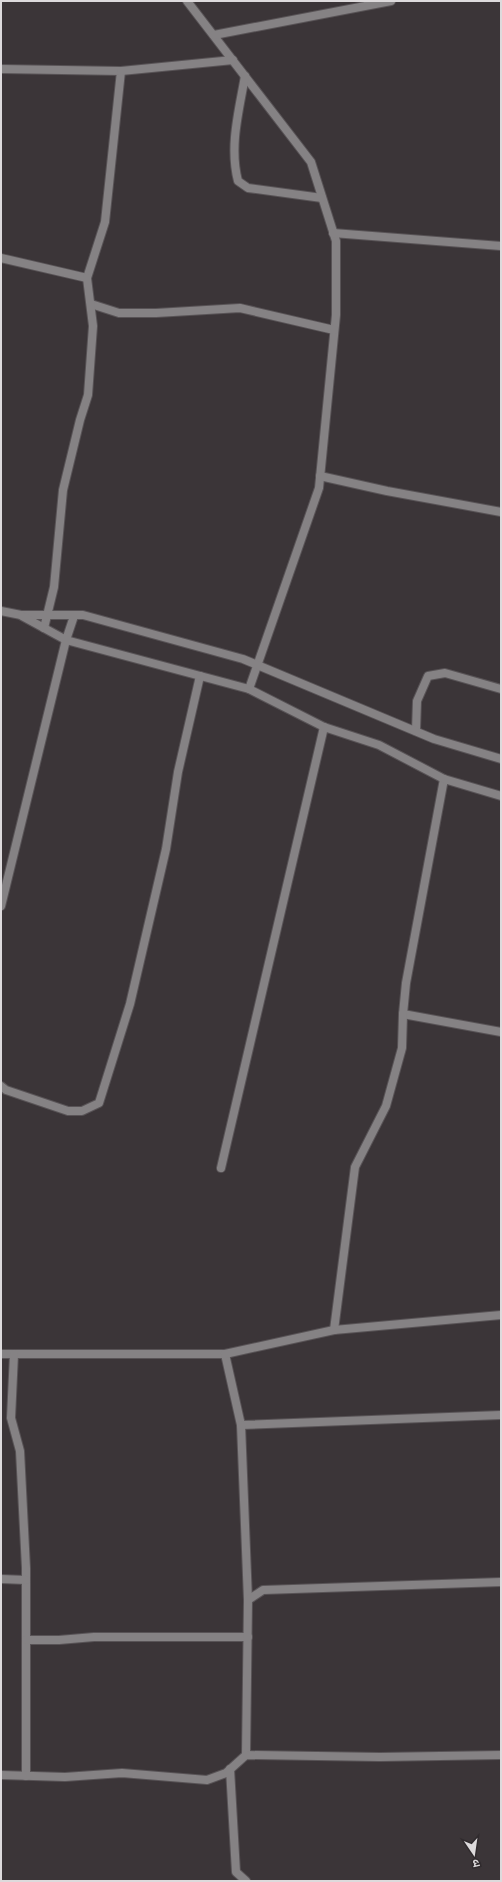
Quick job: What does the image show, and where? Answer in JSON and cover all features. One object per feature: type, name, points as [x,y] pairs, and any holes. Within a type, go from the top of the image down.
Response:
[{"type":"street","points":[[187,1],[311,162],[336,241],[336,315],[319,488],[259,666],[249,689]]},
{"type":"street","points":[[214,35],[391,1]]},
{"type":"street","points":[[1,69],[121,70],[233,60]]},
{"type":"street","points":[[44,628],[54,587],[63,490],[80,420],[88,395],[93,326],[87,278],[105,222],[121,70]]},
{"type":"street","points":[[245,76],[233,142],[235,170],[238,182],[248,188],[322,198]]},
{"type":"street","points":[[334,233],[501,246]]},
{"type":"street","points":[[1,258],[87,278]]},
{"type":"street","points":[[91,304],[119,313],[156,313],[240,308],[334,330]]},
{"type":"street","points":[[320,476],[387,491],[501,512]]},
{"type":"street","points":[[1,611],[21,615],[83,615],[243,659],[434,739],[501,759]]},
{"type":"street","points":[[21,615],[66,640],[249,689],[324,727],[379,745],[444,779],[501,796]]},
{"type":"street","points":[[1,906],[66,640],[74,616]]},
{"type":"street","points":[[416,731],[417,701],[428,676],[445,673],[501,689]]},
{"type":"street","points":[[1,1086],[6,1090],[68,1111],[82,1111],[98,1103],[133,988],[166,849],[178,772],[200,676]]},
{"type":"street","points":[[221,1168],[324,727]]},
{"type":"street","points":[[334,1330],[355,1166],[386,1106],[402,1048],[406,983],[444,779]]},
{"type":"street","points":[[403,1014],[501,1032]]},
{"type":"street","points":[[1,1354],[225,1354],[334,1330],[501,1315]]},
{"type":"street","points":[[14,1354],[11,1418],[20,1451],[26,1580],[26,1776]]},
{"type":"street","points":[[225,1354],[240,1425],[248,1600],[246,1754]]},
{"type":"street","points":[[240,1425],[501,1415]]},
{"type":"street","points":[[1,1579],[26,1580]]},
{"type":"street","points":[[248,1600],[263,1590],[501,1582]]},
{"type":"street","points":[[26,1640],[59,1640],[94,1637],[248,1637]]},
{"type":"street","points":[[1,1775],[65,1777],[122,1773],[207,1780],[226,1773],[246,1754],[380,1757],[501,1755]]},
{"type":"street","points":[[230,1769],[236,1872],[246,1881]]}]
